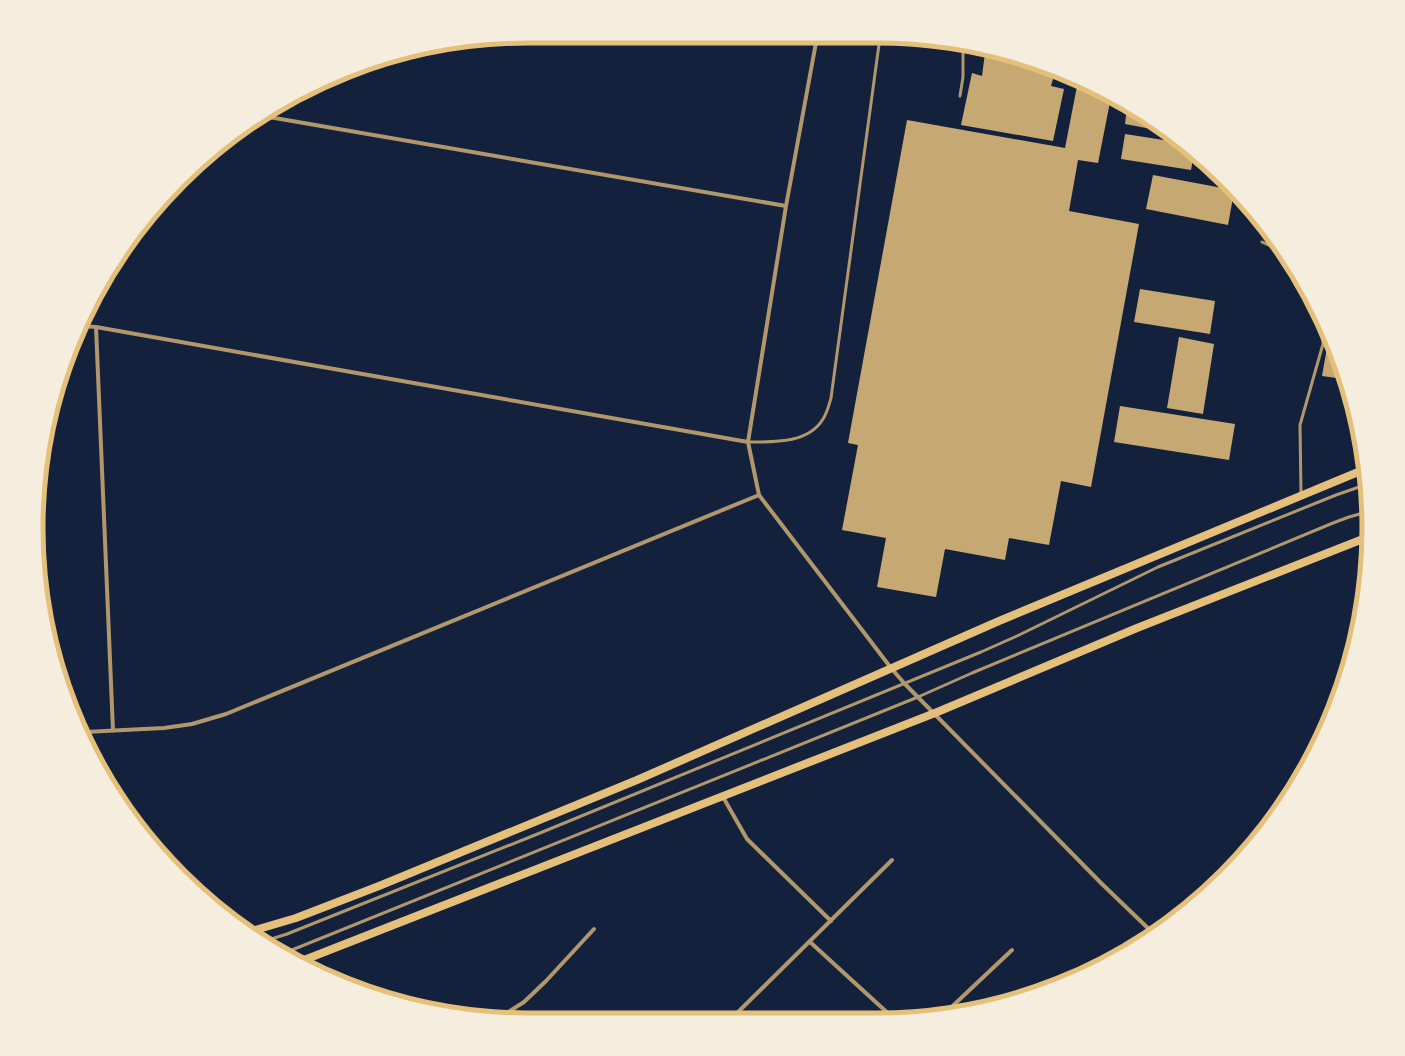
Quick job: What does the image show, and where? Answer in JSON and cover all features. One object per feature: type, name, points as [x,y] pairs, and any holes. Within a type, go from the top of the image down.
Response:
[{"type":"main road","points":[[257,930],[296,918],[365,892],[637,780],[891,668],[1359,472]]},
{"type":"main road","points":[[306,959],[935,713],[1137,628],[1362,539]]},
{"type":"street","points":[[816,43],[786,206],[748,442],[759,495],[904,683],[1096,878],[1149,929]]},
{"type":"street","points":[[271,117],[786,206]]},
{"type":"street","points":[[87,326],[748,442]]},
{"type":"street","points":[[96,327],[113,731]]},
{"type":"street","points":[[88,732],[164,728],[192,724],[226,714],[759,495]]},
{"type":"street","points":[[723,797],[747,839],[831,921]]},
{"type":"street","points":[[737,1013],[892,860]]},
{"type":"street","points":[[508,1012],[524,1002],[546,981],[594,929]]},
{"type":"street","points":[[810,942],[886,1013]]},
{"type":"street","points":[[951,1007],[1012,950]]},
{"type":"lane","points":[[748,442],[770,442],[796,439],[814,430],[824,419],[831,398],[879,43]]},
{"type":"lane","points":[[960,96],[963,77],[963,51]]},
{"type":"lane","points":[[1262,242],[1271,246]]},
{"type":"lane","points":[[1301,496],[1300,425],[1323,338]]},
{"type":"lane","points":[[271,939],[540,833],[904,683],[1017,636],[1158,567],[1360,487]]},
{"type":"lane","points":[[290,951],[918,696],[1333,523],[1362,514]]},
{"type":"building","points":[[985,55],[1054,77],[1051,86],[1064,89],[1053,141],[961,125],[972,73],[982,76]]},
{"type":"building","points":[[1077,86],[1110,103],[1098,163],[1078,160],[1069,211],[1139,224],[1091,487],[1061,481],[1049,545],[1009,538],[1005,560],[945,549],[936,597],[877,587],[886,538],[842,530],[858,445],[848,443],[907,120],[1065,148]]},
{"type":"building","points":[[1126,112],[1152,129],[1125,124]]},
{"type":"building","points":[[1125,134],[1169,141],[1193,160],[1191,170],[1121,159]]},
{"type":"building","points":[[1153,175],[1223,188],[1233,198],[1228,225],[1146,209]]},
{"type":"building","points":[[1140,289],[1215,301],[1210,334],[1134,322]]},
{"type":"building","points":[[1179,337],[1214,344],[1203,414],[1167,408]]},
{"type":"building","points":[[1327,348],[1338,378],[1322,376]]},
{"type":"building","points":[[1120,406],[1235,424],[1229,460],[1114,442]]}]
